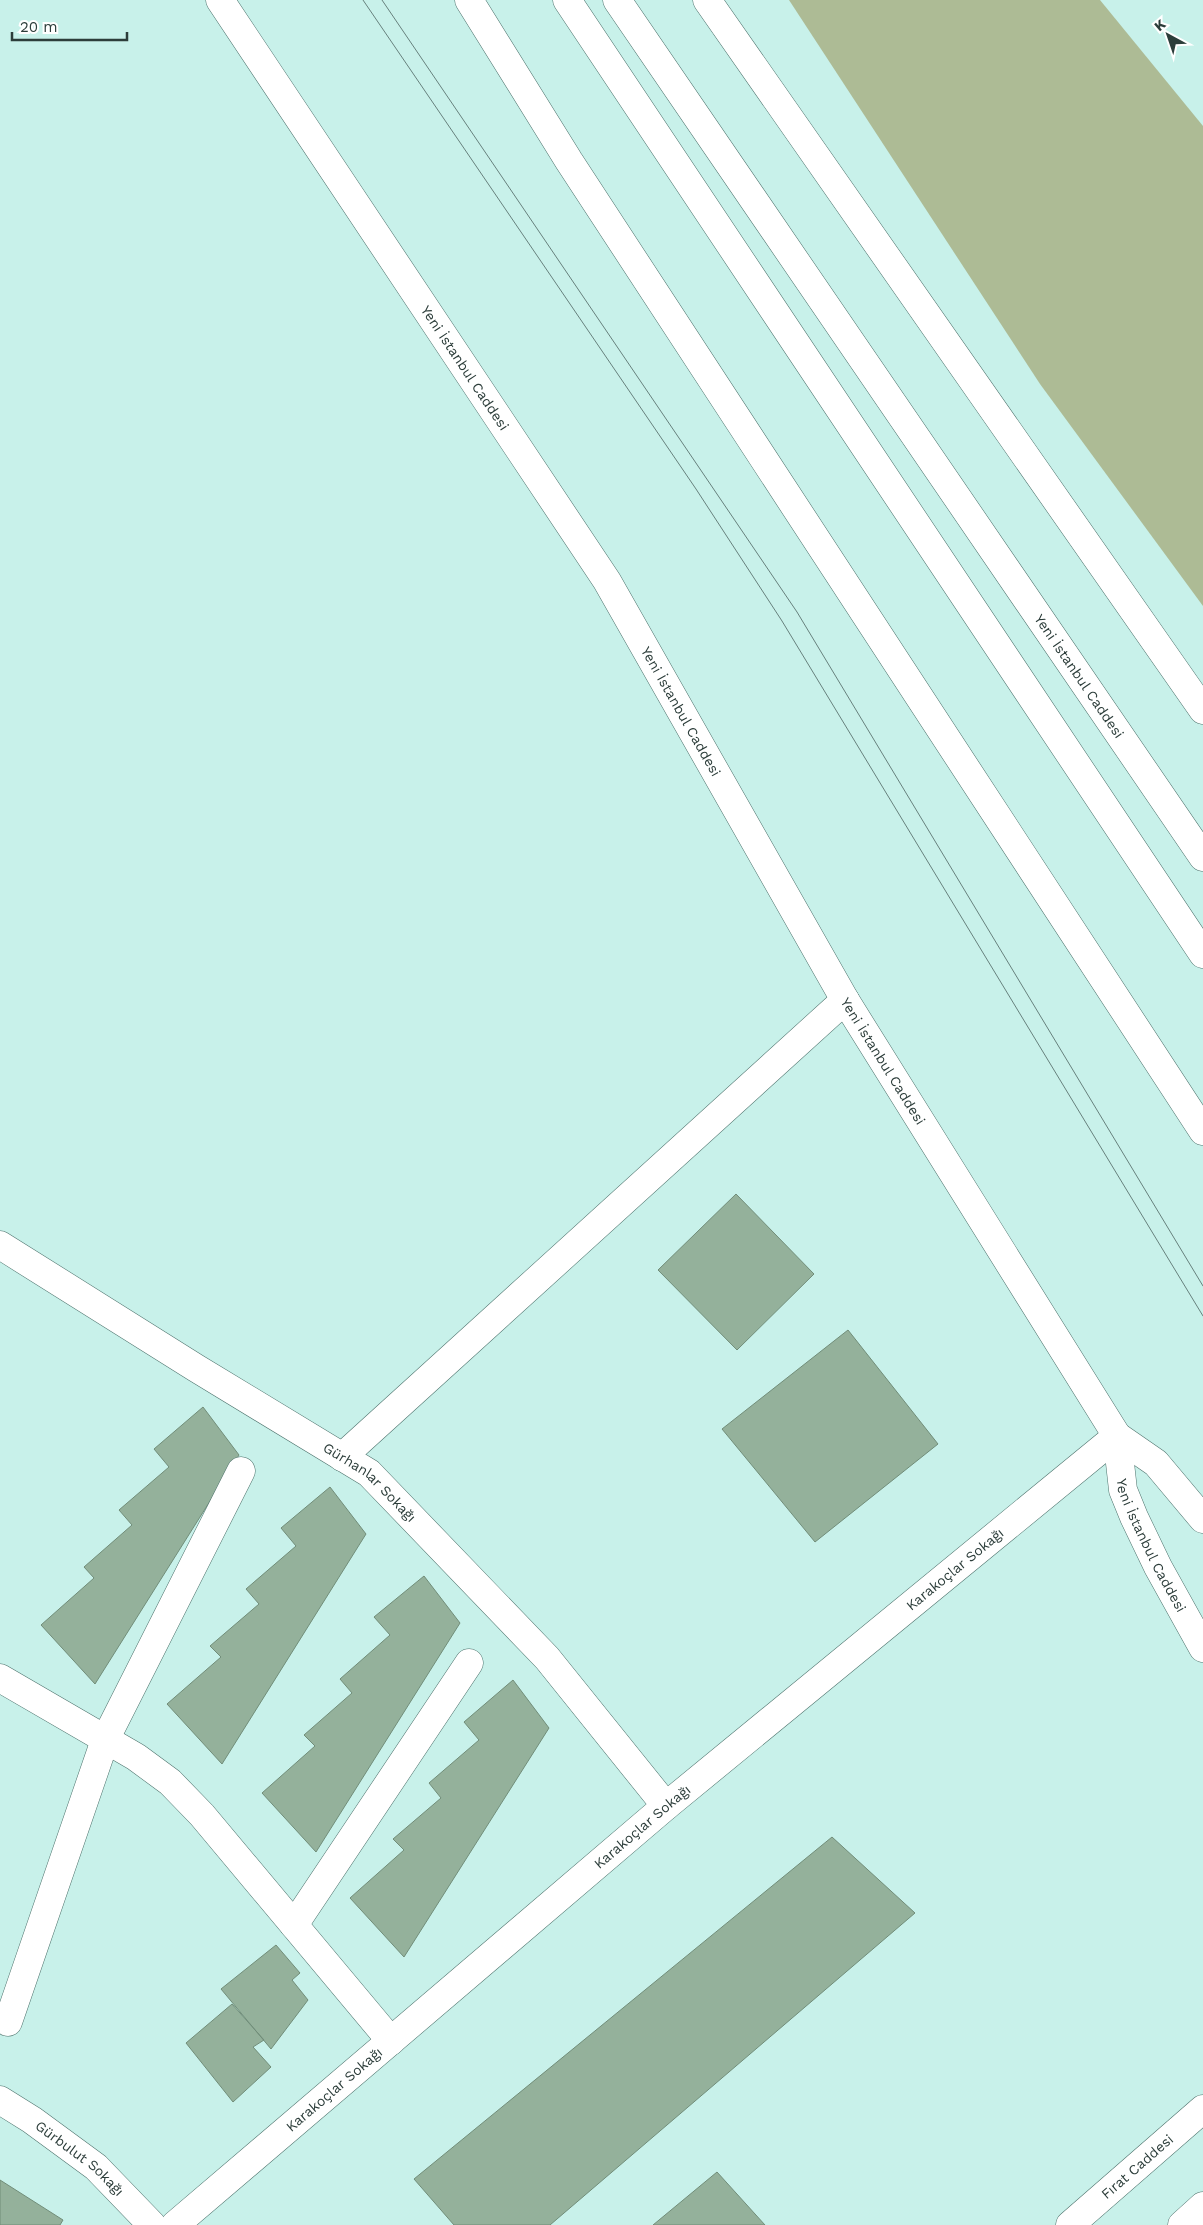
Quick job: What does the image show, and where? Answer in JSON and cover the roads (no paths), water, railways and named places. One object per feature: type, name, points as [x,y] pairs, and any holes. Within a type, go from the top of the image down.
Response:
[{"type":"main road","name":"Yeni İstanbul Caddesi","points":[[220,0],[607,581],[845,1000],[1117,1436],[1156,1463],[1203,1520]]},
{"type":"main road","points":[[469,0],[575,169],[1203,1131]]},
{"type":"main road","points":[[567,0],[1203,954]]},
{"type":"main road","name":"Yeni İstanbul Caddesi","points":[[617,0],[1203,857]]},
{"type":"main road","points":[[707,0],[1203,710]]},
{"type":"main road","points":[[342,1457],[845,1000]]},
{"type":"main road","name":"Gürhanlar Sokağı","points":[[0,1244],[196,1368],[369,1473],[547,1658],[666,1806]]},
{"type":"main road","name":"Yeni İstanbul Caddesi","points":[[1117,1436],[1123,1490],[1158,1567],[1203,1648]]},
{"type":"main road","name":"Karakoçlar Sokağı","points":[[175,2225],[666,1806],[1117,1436]]},
{"type":"main road","points":[[8,2022],[105,1740],[241,1471]]},
{"type":"main road","points":[[294,1925],[469,1663]]},
{"type":"main road","points":[[0,1678],[136,1757],[170,1782],[202,1815],[391,2041]]},
{"type":"main road","name":"Gürbulut Sokağı","points":[[0,2100],[32,2120],[96,2167],[152,2225]]},
{"type":"main road","name":"Fırat Caddesi","points":[[1070,2225],[1203,2109]]},
{"type":"main road","points":[[1182,2225],[1203,2206]]},
{"type":"tram line","points":[[363,0],[696,489],[782,621],[1203,1316]]},
{"type":"tram line","points":[[382,0],[797,612],[1203,1286]]}]
